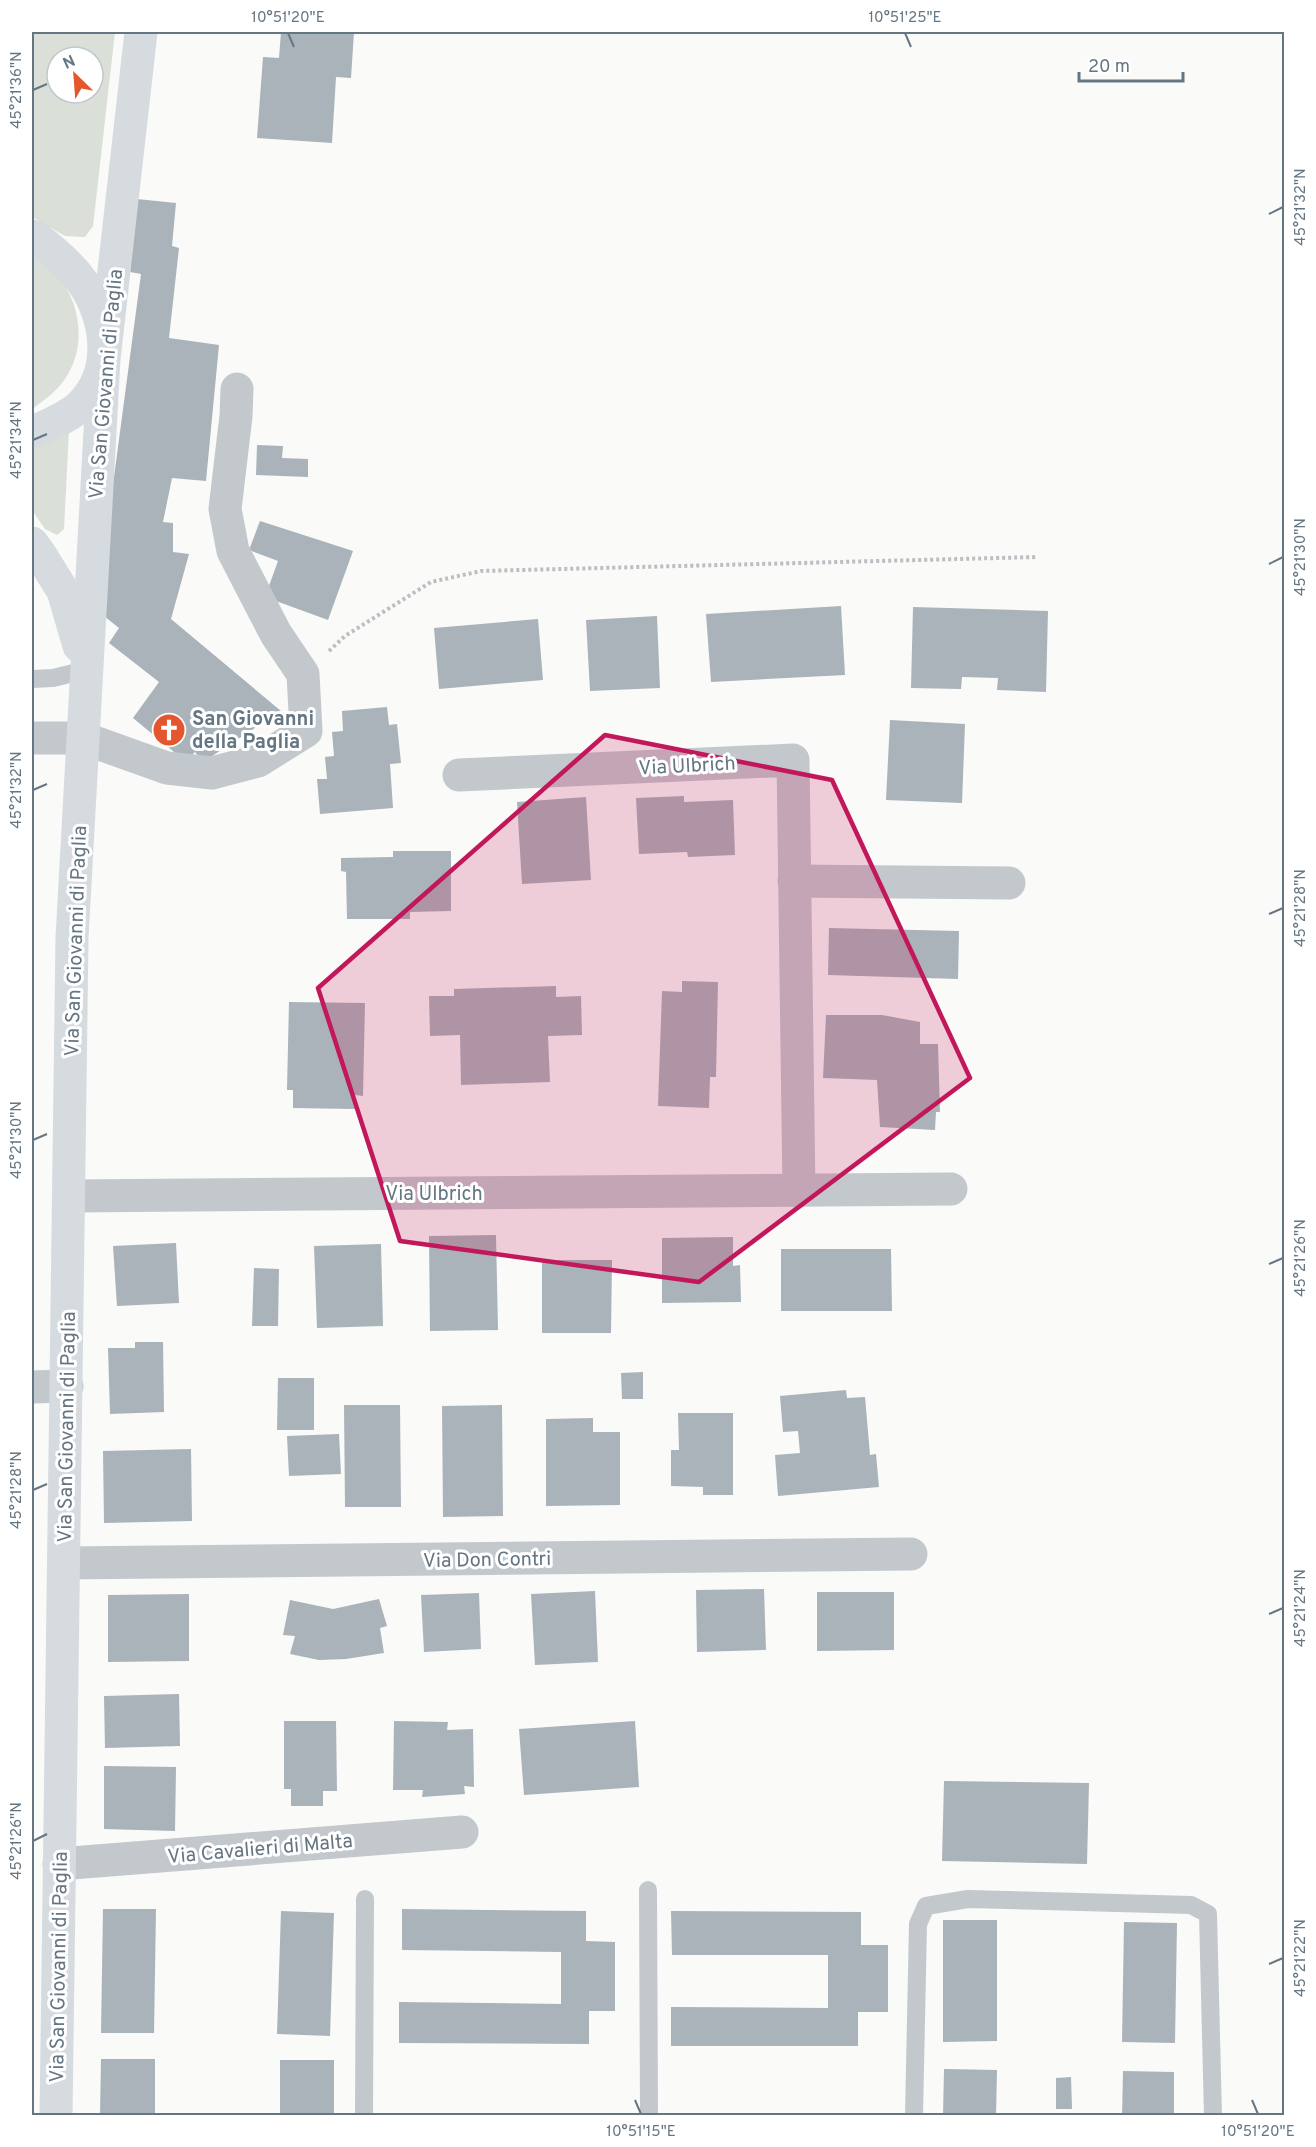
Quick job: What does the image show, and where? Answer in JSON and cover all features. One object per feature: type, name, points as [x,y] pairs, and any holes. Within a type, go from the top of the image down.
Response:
[{"type":"main road","name":"Via San Giovanni di Paglia","points":[[56,2115],[72,938],[104,359],[141,32]]},
{"type":"main road","points":[[32,236],[65,261],[79,276],[89,293],[102,324],[104,359],[94,390],[79,407],[32,433]]},
{"type":"main road","points":[[34,549],[63,591],[86,670]]},
{"type":"street","points":[[32,738],[83,738],[166,768],[212,773],[258,761],[306,731],[303,674],[276,634],[233,551],[225,508],[237,389]]},
{"type":"street","name":"Via Ulbrich","points":[[459,775],[793,760],[799,1191]]},
{"type":"street","points":[[794,881],[1008,883]]},
{"type":"street","name":"Via Ulbrich","points":[[69,1196],[951,1189]]},
{"type":"street","points":[[32,1387],[67,1386]]},
{"type":"street","name":"Via Don Contri","points":[[64,1563],[911,1554]]},
{"type":"street","name":"Via Cavalieri di Malta","points":[[59,1864],[462,1832]]},
{"type":"lane","points":[[32,679],[53,678],[86,670]]},
{"type":"lane","points":[[648,1890],[649,2115]]},
{"type":"lane","points":[[364,2115],[365,1899]]},
{"type":"lane","points":[[915,2115],[918,1924],[926,1906],[968,1899],[1191,1905],[1208,1914],[1213,2115]]},
{"type":"path","points":[[303,674],[345,636],[431,582],[481,571],[1038,557]]},
{"type":"highlighted area","points":[[605,735],[832,780],[970,1078],[699,1282],[400,1241],[318,988]]},
{"type":"shaded area","points":[[33,32],[115,32],[93,226],[85,237],[65,236],[32,217]]},
{"type":"shaded area","points":[[32,256],[47,265],[68,291],[75,307],[78,342],[75,359],[61,385],[32,409]]},
{"type":"shaded area","points":[[69,430],[64,529],[57,535],[45,529],[32,510],[32,448]]},
{"type":"building","points":[[281,32],[354,32],[351,78],[336,77],[332,143],[257,138],[263,57],[279,58]]},
{"type":"building","points":[[137,199],[176,203],[172,246],[179,248],[169,338],[219,345],[206,481],[172,478],[163,522],[173,523],[173,552],[189,554],[171,619],[281,711],[203,762],[195,752],[185,761],[133,718],[159,682],[109,643],[119,628],[104,616],[112,492],[141,274],[130,272]]},
{"type":"building","points":[[257,445],[283,446],[282,458],[308,459],[308,477],[256,475]]},
{"type":"building","points":[[260,521],[353,551],[328,620],[265,597],[278,561],[249,550]]},
{"type":"building","points":[[841,606],[845,675],[711,682],[706,614]]},
{"type":"building","points":[[913,607],[1048,611],[1046,692],[997,690],[998,678],[962,677],[961,689],[911,688]]},
{"type":"building","points":[[657,616],[660,688],[590,691],[586,620]]},
{"type":"building","points":[[538,619],[543,680],[439,689],[434,628]]},
{"type":"building","points":[[387,707],[389,725],[397,724],[401,763],[390,764],[393,808],[320,814],[317,779],[327,779],[325,757],[334,756],[332,732],[343,731],[342,711]]},
{"type":"building","points":[[890,720],[965,724],[962,803],[886,800]]},
{"type":"building","points":[[684,796],[684,802],[733,800],[735,855],[688,857],[687,852],[639,854],[636,798]]},
{"type":"building","points":[[586,797],[591,880],[522,884],[517,802]]},
{"type":"building","points":[[393,851],[451,851],[451,911],[410,912],[410,919],[347,919],[346,872],[341,871],[341,858],[393,857]]},
{"type":"building","points":[[829,928],[959,931],[958,979],[828,975]]},
{"type":"building","points":[[682,981],[718,982],[716,1077],[710,1077],[709,1108],[658,1106],[662,991],[682,992]]},
{"type":"building","points":[[556,986],[556,997],[581,996],[582,1035],[548,1036],[550,1082],[461,1085],[460,1035],[430,1036],[429,996],[454,996],[454,989]]},
{"type":"building","points":[[289,1002],[365,1003],[363,1096],[355,1095],[355,1109],[293,1108],[293,1090],[287,1090]]},
{"type":"building","points":[[826,1015],[882,1015],[920,1022],[920,1044],[938,1044],[940,1112],[936,1112],[935,1130],[880,1127],[877,1080],[823,1078]]},
{"type":"building","points":[[496,1235],[498,1330],[430,1331],[429,1236]]},
{"type":"building","points":[[733,1237],[733,1266],[740,1265],[741,1302],[662,1303],[662,1238]]},
{"type":"building","points":[[176,1243],[179,1303],[117,1306],[113,1246]]},
{"type":"building","points":[[381,1244],[383,1326],[317,1328],[314,1246]]},
{"type":"building","points":[[781,1249],[891,1249],[892,1311],[781,1311]]},
{"type":"building","points":[[542,1260],[612,1260],[611,1333],[542,1333]]},
{"type":"building","points":[[254,1268],[279,1269],[278,1326],[252,1326]]},
{"type":"building","points":[[135,1342],[163,1342],[164,1412],[110,1414],[108,1348],[135,1348]]},
{"type":"building","points":[[643,1372],[643,1399],[622,1399],[621,1373]]},
{"type":"building","points":[[278,1378],[314,1378],[314,1430],[277,1430]]},
{"type":"building","points":[[846,1390],[847,1398],[865,1397],[870,1455],[876,1454],[879,1487],[778,1496],[775,1455],[800,1453],[798,1431],[783,1432],[780,1396]]},
{"type":"building","points":[[344,1405],[400,1405],[401,1507],[345,1507]]},
{"type":"building","points":[[502,1405],[503,1516],[443,1517],[442,1406]]},
{"type":"building","points":[[678,1413],[733,1413],[733,1495],[703,1495],[703,1487],[671,1486],[671,1450],[679,1450]]},
{"type":"building","points":[[593,1418],[593,1432],[620,1432],[620,1505],[546,1506],[546,1419]]},
{"type":"building","points":[[339,1434],[341,1474],[289,1476],[287,1436]]},
{"type":"building","points":[[191,1449],[192,1521],[104,1523],[103,1451]]},
{"type":"building","points":[[764,1589],[766,1650],[697,1652],[696,1590]]},
{"type":"building","points":[[595,1591],[598,1662],[535,1665],[531,1594]]},
{"type":"building","points":[[817,1592],[894,1592],[894,1650],[817,1651]]},
{"type":"building","points":[[479,1593],[481,1649],[424,1652],[421,1595]]},
{"type":"building","points":[[189,1594],[189,1661],[108,1662],[108,1595]]},
{"type":"building","points":[[379,1599],[387,1626],[380,1628],[384,1653],[346,1659],[319,1660],[290,1654],[295,1636],[283,1635],[290,1600],[333,1609]]},
{"type":"building","points":[[179,1694],[180,1746],[105,1748],[104,1696]]},
{"type":"building","points":[[284,1721],[336,1721],[337,1791],[323,1791],[323,1806],[291,1806],[291,1789],[284,1789]]},
{"type":"building","points":[[394,1721],[448,1722],[447,1730],[473,1729],[474,1787],[464,1786],[465,1794],[422,1797],[423,1790],[393,1790]]},
{"type":"building","points":[[635,1721],[639,1787],[524,1795],[519,1729]]},
{"type":"building","points":[[104,1766],[176,1767],[175,1831],[104,1829]]},
{"type":"building","points":[[944,1781],[1089,1783],[1087,1864],[942,1861]]},
{"type":"building","points":[[103,1909],[156,1909],[154,2033],[101,2033]]},
{"type":"building","points":[[402,1909],[586,1911],[586,1941],[615,1942],[615,2011],[589,2011],[589,2044],[399,2043],[399,2002],[561,2004],[561,1952],[402,1950]]},
{"type":"building","points":[[281,1911],[334,1913],[330,2036],[277,2034]]},
{"type":"building","points":[[671,1911],[861,1912],[861,1945],[888,1945],[888,2012],[858,2012],[858,2046],[671,2046],[671,2007],[828,2008],[828,1955],[672,1955]]},
{"type":"building","points":[[943,1920],[997,1920],[997,2041],[943,2042]]},
{"type":"building","points":[[1124,1922],[1177,1923],[1175,2043],[1122,2042]]},
{"type":"building","points":[[101,2059],[155,2059],[155,2116],[100,2116]]},
{"type":"building","points":[[280,2060],[334,2060],[334,2116],[280,2116]]},
{"type":"building","points":[[944,2069],[997,2070],[996,2116],[943,2116]]},
{"type":"building","points":[[1123,2071],[1174,2072],[1174,2116],[1122,2116]]},
{"type":"building","points":[[1071,2077],[1072,2109],[1056,2109],[1056,2078]]},
{"type":"place","name":"San Giovanni della Paglia","points":[[169,730]]}]
